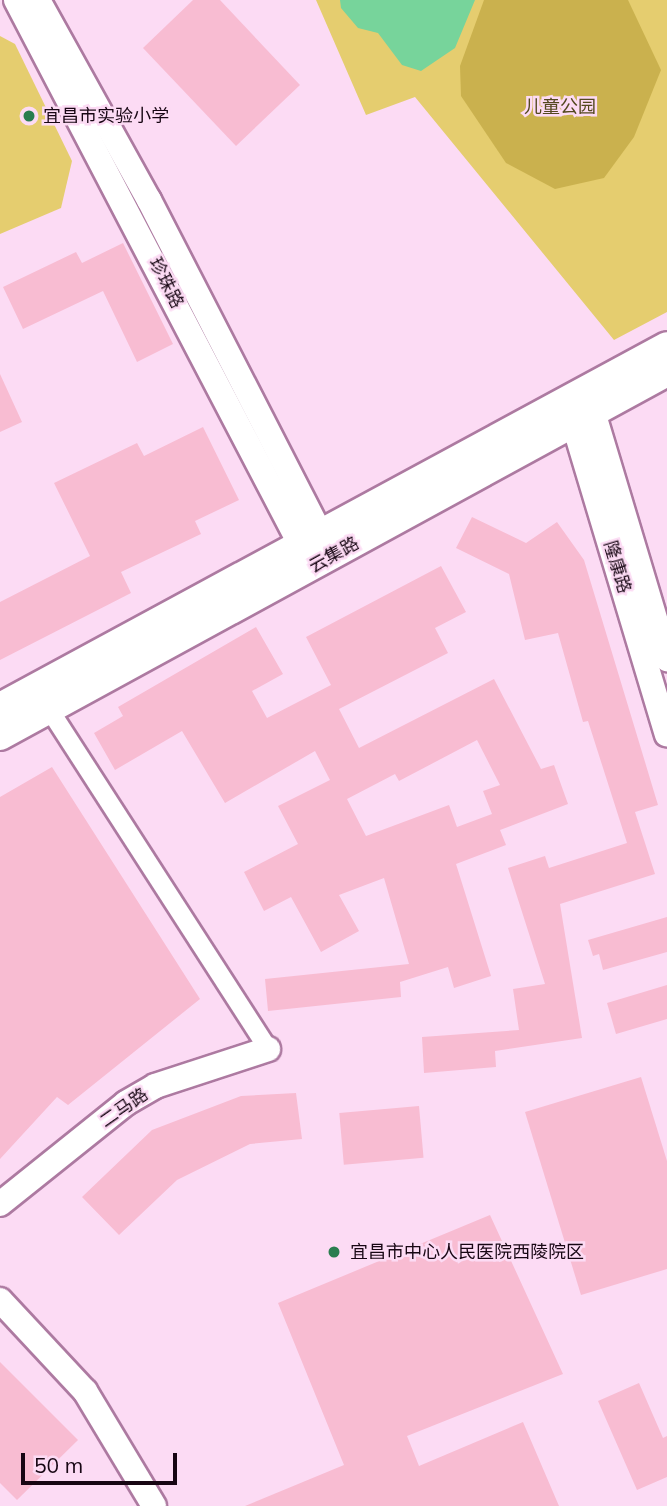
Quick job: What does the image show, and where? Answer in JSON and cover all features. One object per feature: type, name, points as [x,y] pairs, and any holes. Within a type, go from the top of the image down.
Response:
[{"type":"main road","name":"珍珠路","points":[[16,0],[316,551]]},
{"type":"main road","name":"珍珠路","points":[[38,0],[149,200],[316,551]]},
{"type":"main road","name":"云集路","points":[[0,736],[316,551],[580,406],[667,346]]},
{"type":"main road","name":"云集路","points":[[580,406],[667,372]]},
{"type":"main road","name":"隆康路","points":[[580,406],[667,659]]},
{"type":"main road","name":"隆康路","points":[[580,406],[667,734]]},
{"type":"main road","name":"云集路","points":[[0,707],[316,551]]},
{"type":"main road","name":"二马路","points":[[0,1204],[126,1103],[155,1086],[268,1049]]},
{"type":"main road","points":[[0,1300],[85,1391],[154,1506]]},
{"type":"street","points":[[49,709],[268,1049]]},
{"type":"green space","name":"儿童公园","points":[[316,0],[667,0],[667,312],[614,340],[415,97],[366,115]]},
{"type":"green space","points":[[484,0],[628,0],[661,70],[634,137],[604,178],[555,189],[506,163],[461,96],[460,66]]},
{"type":"green space","points":[[0,36],[15,44],[72,161],[61,208],[0,234]]},
{"type":"shaded area","points":[[340,0],[475,0],[455,48],[421,71],[402,65],[378,33],[358,28],[341,8]]},
{"type":"building","points":[[193,0],[220,0],[300,85],[236,146],[143,48]]},
{"type":"building","points":[[123,243],[173,344],[137,362],[103,291],[23,329],[3,287],[76,252],[82,263]]},
{"type":"building","points":[[0,374],[22,422],[0,432]]},
{"type":"building","points":[[203,427],[239,500],[195,521],[201,534],[121,572],[131,593],[0,660],[0,602],[90,556],[54,483],[137,443],[144,456]]},
{"type":"building","points":[[472,517],[526,543],[557,522],[584,560],[658,805],[635,812],[655,874],[560,904],[582,1038],[495,1051],[496,1067],[424,1073],[422,1037],[519,1030],[513,989],[545,984],[508,868],[545,856],[549,868],[627,843],[588,721],[583,722],[558,633],[525,640],[509,574],[456,548]]},
{"type":"building","points":[[441,566],[466,612],[435,628],[448,653],[339,709],[359,748],[494,679],[541,769],[554,765],[568,804],[500,830],[506,845],[456,864],[491,976],[454,988],[448,967],[400,982],[401,997],[268,1011],[265,979],[409,964],[384,878],[339,895],[359,931],[321,952],[291,897],[264,911],[244,872],[298,844],[278,806],[330,780],[315,751],[225,803],[182,731],[115,770],[94,733],[123,716],[118,707],[256,627],[283,674],[252,691],[267,718],[331,685],[306,637]],"holes":[[[477,740],[500,785],[483,791],[492,814],[457,827],[449,805],[366,836],[347,799],[395,774],[399,781]]]},
{"type":"building","points":[[52,767],[200,999],[68,1105],[57,1097],[0,1159],[0,797]]},
{"type":"building","points":[[667,917],[667,952],[603,970],[599,954],[593,956],[588,940]]},
{"type":"building","points":[[667,985],[667,1019],[616,1034],[607,1003]]},
{"type":"building","points":[[641,1077],[667,1161],[667,1269],[581,1295],[525,1112]]},
{"type":"building","points":[[296,1093],[302,1139],[250,1144],[177,1180],[119,1235],[82,1197],[152,1130],[241,1096]]},
{"type":"building","points":[[419,1106],[424,1158],[344,1165],[339,1113]]},
{"type":"building","points":[[490,1215],[563,1374],[407,1436],[419,1466],[523,1422],[559,1506],[245,1506],[344,1465],[278,1303]]},
{"type":"building","points":[[0,1362],[78,1440],[17,1500],[0,1483]]},
{"type":"building","points":[[639,1383],[663,1438],[667,1436],[667,1477],[637,1490],[598,1401]]},
{"type":"place","name":"宜昌市实验小学","points":[[29,116]]},
{"type":"place","name":"宜昌市中心人民医院西陵院区","points":[[334,1252]]}]
